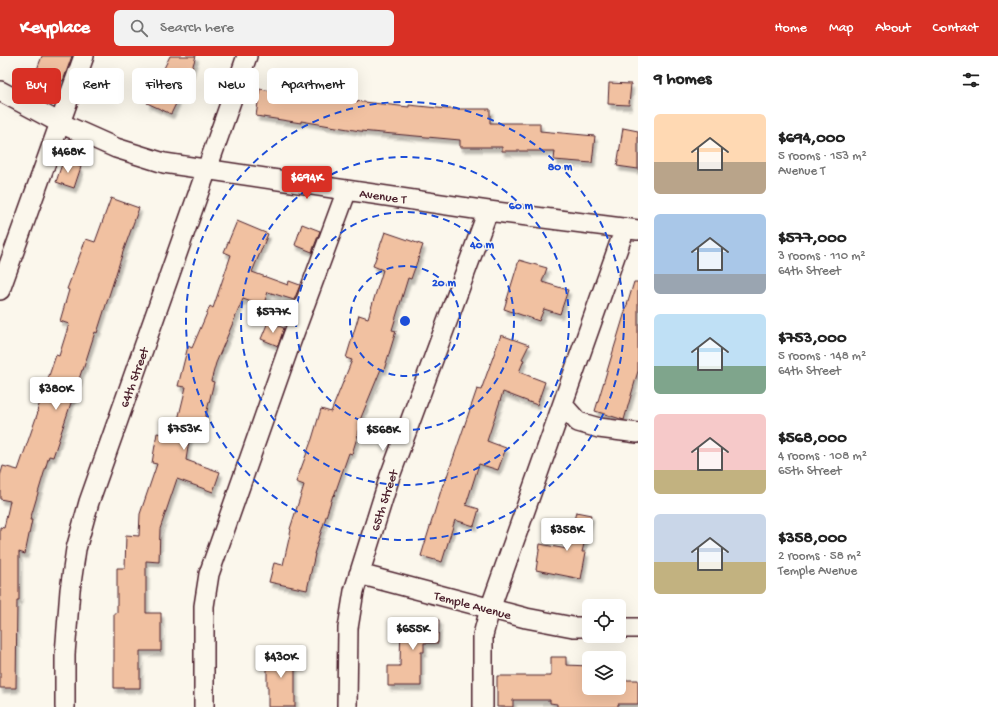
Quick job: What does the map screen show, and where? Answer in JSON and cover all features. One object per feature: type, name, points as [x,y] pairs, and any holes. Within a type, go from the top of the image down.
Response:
[{"type":"street","points":[[0,290],[84,56]]},
{"type":"street","name":"64th Street","points":[[65,707],[65,654],[70,590],[76,549],[89,502],[247,56]]},
{"type":"street","name":"Avenue T","points":[[0,91],[60,124],[116,148],[164,163],[488,211],[632,229]]},
{"type":"street","points":[[204,707],[204,606],[209,574],[290,344],[347,190]]},
{"type":"street","name":"65th Street","points":[[347,707],[348,628],[354,591],[390,476],[488,211]]},
{"type":"street","points":[[483,707],[483,636],[490,609],[563,405],[632,229]]},
{"type":"street","points":[[563,405],[578,422],[599,428],[638,433]]},
{"type":"street","name":"Temple Avenue","points":[[359,574],[526,618],[573,627],[582,627]]},
{"type":"street","points":[[626,628],[638,628]]},
{"type":"building","points":[[42,56],[72,56],[63,81],[61,80],[61,68],[38,68]]},
{"type":"building","points":[[170,56],[196,56],[192,68],[164,68]]},
{"type":"building","points":[[609,83],[631,84],[629,105],[608,104]]},
{"type":"building","points":[[260,89],[267,90],[267,104],[358,104],[358,101],[409,107],[409,105],[447,109],[490,109],[490,123],[540,123],[540,131],[595,136],[592,163],[554,160],[555,151],[502,151],[502,147],[460,147],[460,140],[360,131],[301,121],[301,123],[256,116],[259,104]]},
{"type":"building","points":[[149,104],[176,104],[171,114]]},
{"type":"building","points":[[623,128],[638,131],[638,169],[617,166]]},
{"type":"building","points":[[63,161],[81,167],[74,188],[56,182]]},
{"type":"building","points":[[111,198],[139,208],[53,457],[49,456],[30,520],[32,520],[25,554],[19,552],[16,688],[0,688],[0,527],[4,528],[10,501],[0,499],[0,476],[3,466],[18,470],[56,355],[59,356],[69,324],[60,321],[69,290],[67,289],[86,239],[95,242]]},
{"type":"building","points":[[237,221],[268,234],[252,272],[288,285],[289,281],[300,285],[294,300],[268,292],[263,306],[243,299],[216,363],[211,381],[214,382],[202,431],[191,428],[186,460],[220,472],[213,492],[177,479],[160,529],[159,562],[146,561],[146,613],[161,613],[161,651],[140,651],[140,688],[114,688],[114,613],[117,613],[117,568],[125,568],[126,535],[139,536],[140,514],[157,464],[152,463],[157,433],[174,436],[186,387],[178,386],[188,346],[192,348],[210,306],[213,308],[231,255],[224,252]]},
{"type":"building","points":[[302,224],[320,231],[312,252],[295,245]]},
{"type":"building","points":[[385,232],[423,245],[411,279],[408,278],[392,330],[396,331],[384,370],[381,369],[360,420],[362,421],[352,454],[349,453],[334,496],[333,495],[314,554],[307,590],[269,582],[274,563],[283,565],[290,529],[304,485],[296,482],[312,439],[321,409],[331,412],[352,360],[346,358],[359,315],[368,318],[383,270],[373,266]]},
{"type":"building","points":[[519,260],[547,268],[542,282],[568,290],[560,314],[544,309],[539,321],[504,309]]},
{"type":"building","points":[[634,282],[638,282],[638,371],[624,420],[595,411]]},
{"type":"building","points":[[268,322],[284,328],[278,346],[261,339]]},
{"type":"building","points":[[501,335],[529,345],[522,359],[524,360],[519,372],[545,382],[537,405],[503,392],[487,441],[506,448],[498,470],[479,464],[466,505],[479,509],[474,526],[455,520],[442,562],[421,556],[443,484],[444,485],[477,389],[481,390]]},
{"type":"building","points":[[576,512],[591,515],[582,552],[586,552],[581,579],[536,570],[540,544],[567,549]]},
{"type":"building","points":[[401,619],[439,620],[438,643],[424,643],[424,652],[421,652],[421,686],[388,686],[388,666],[400,666]]},
{"type":"building","points":[[267,651],[295,651],[295,707],[268,707]]},
{"type":"building","points":[[551,657],[566,657],[566,665],[582,666],[582,695],[626,695],[626,680],[638,680],[638,704],[618,704],[618,707],[557,707],[557,704],[550,703],[550,700],[513,700],[513,707],[497,707],[497,676],[551,676]]}]
